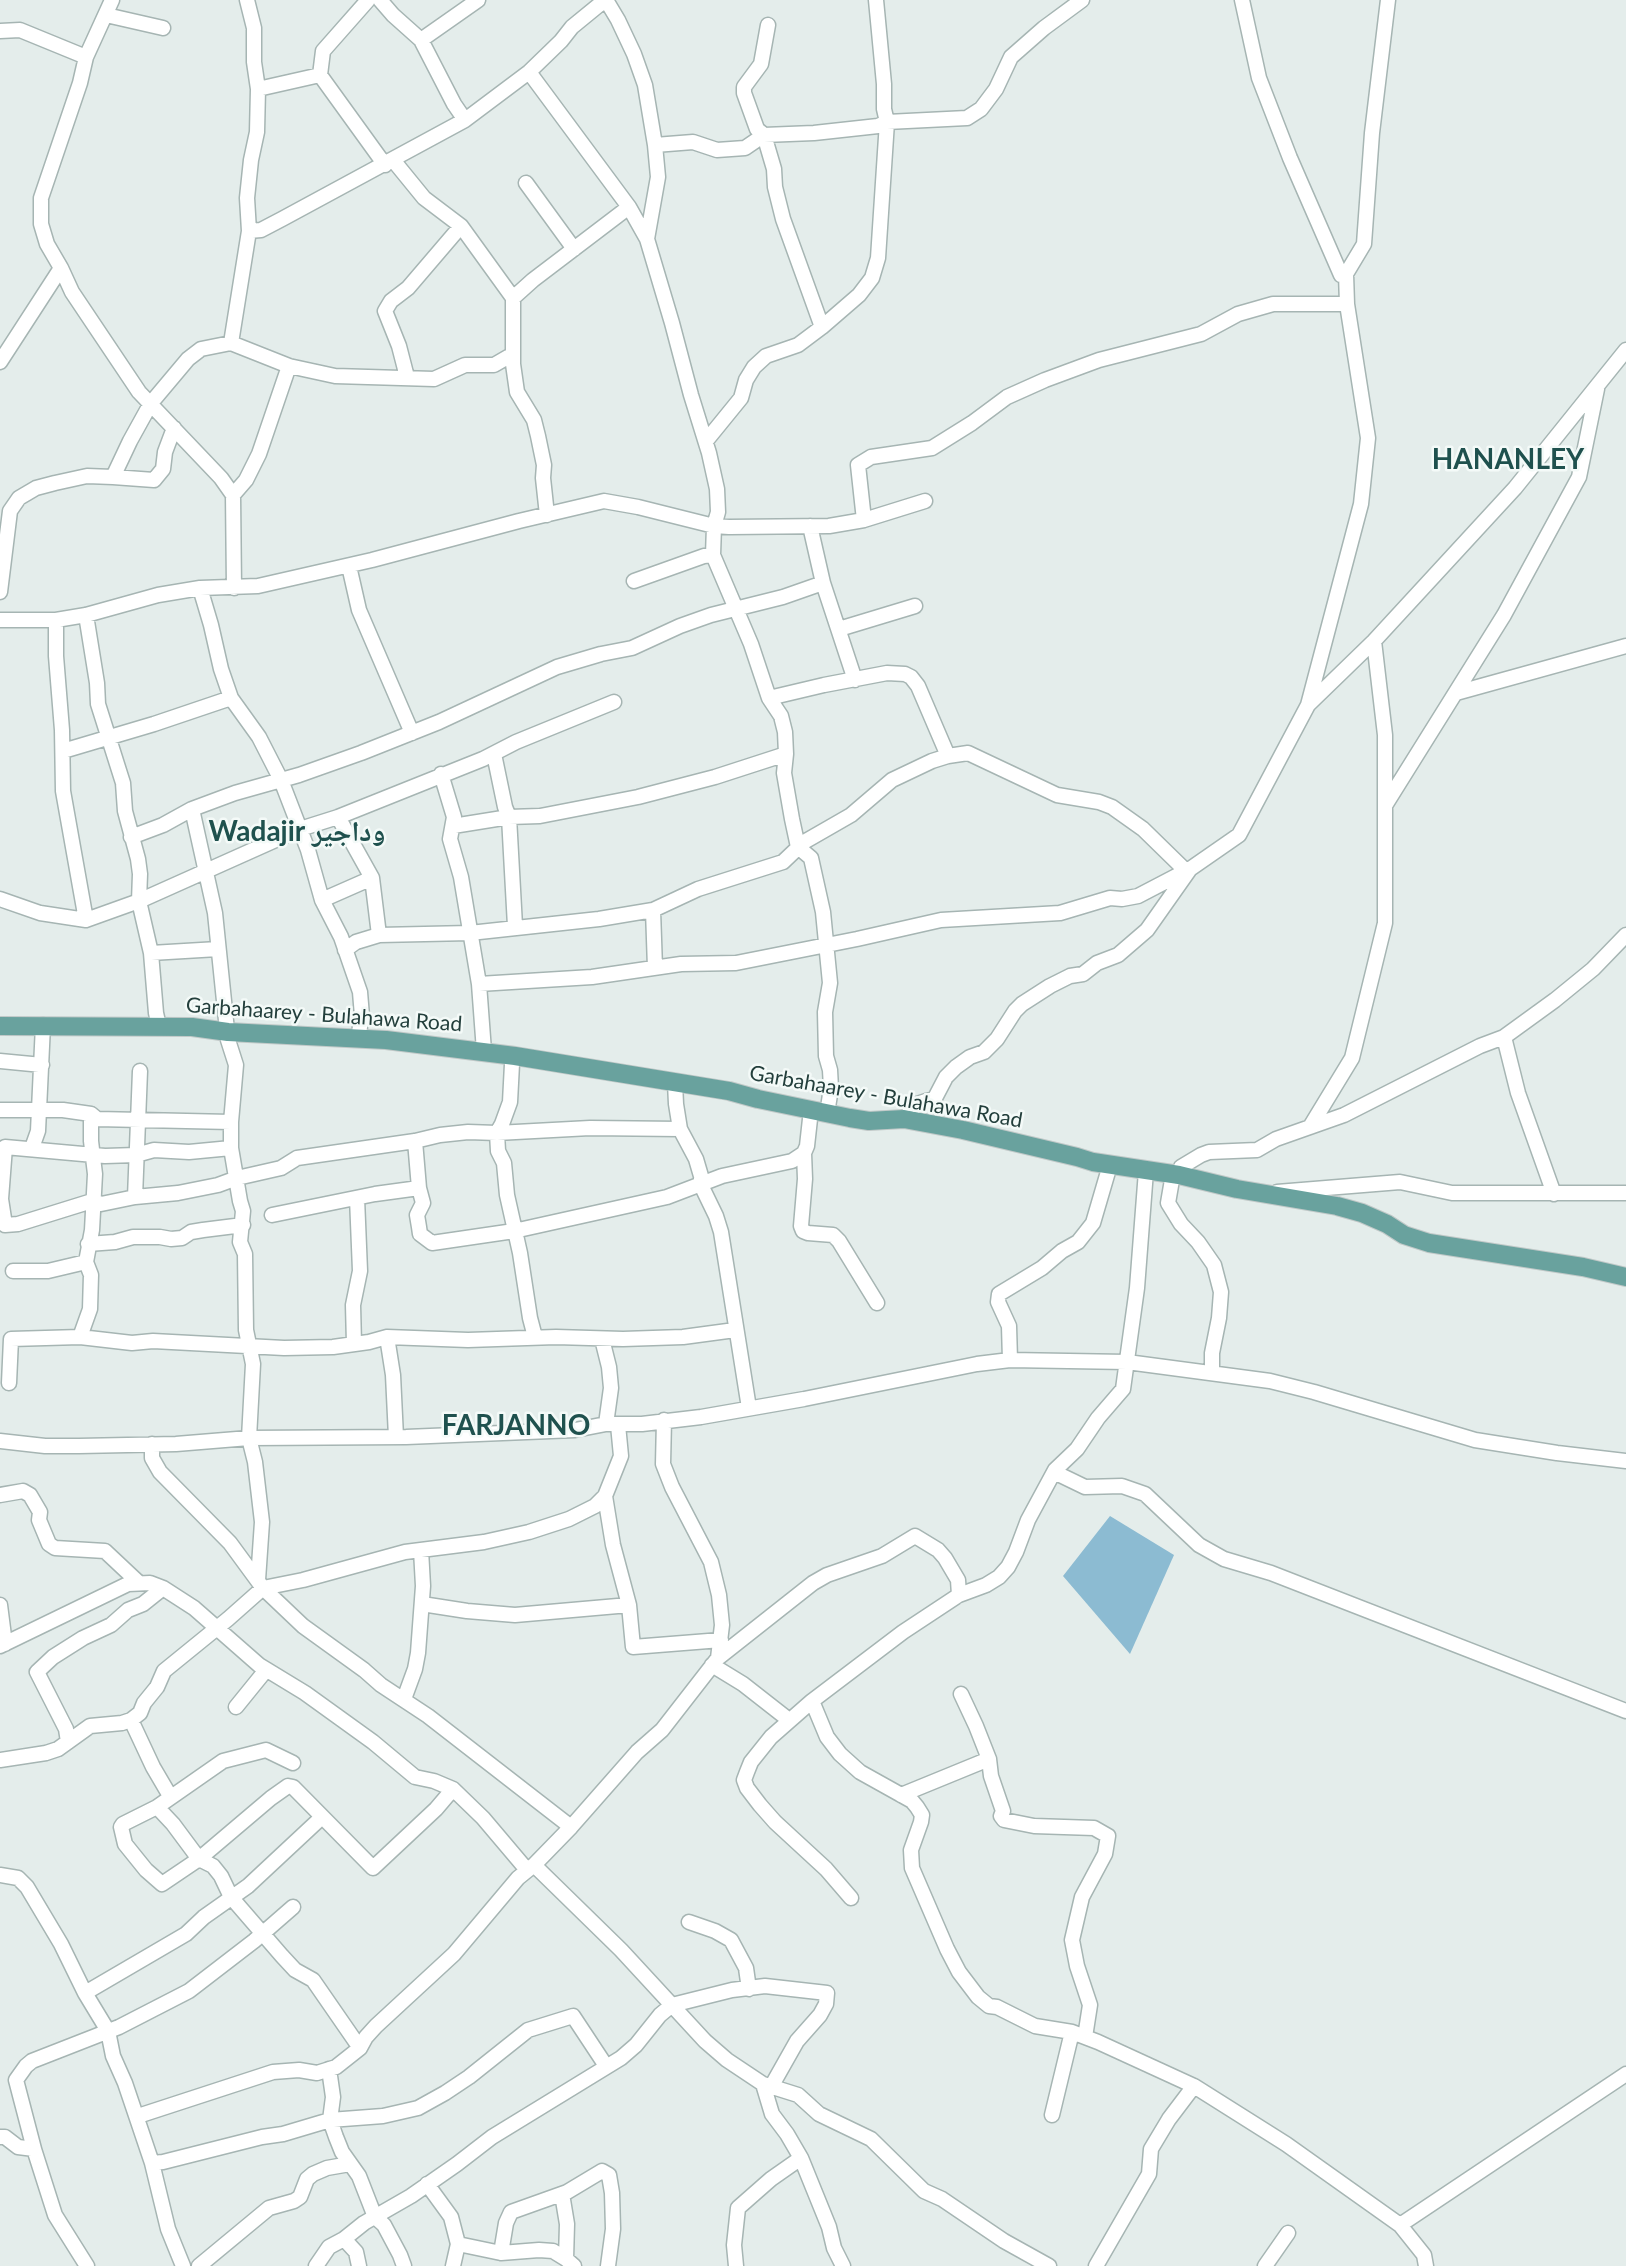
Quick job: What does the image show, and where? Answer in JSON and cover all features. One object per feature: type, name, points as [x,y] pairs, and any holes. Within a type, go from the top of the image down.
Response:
[{"type":"main road","name":"Garbahaarey - Bulahawa Road","points":[[0,1026],[159,1026],[358,1038],[484,1051],[729,1091],[869,1121],[904,1119],[1002,1138],[1093,1163],[1176,1175],[1362,1213],[1404,1235],[1429,1243],[1583,1267],[1626,1277]]},
{"type":"street","points":[[113,0],[86,57],[80,83],[41,198],[41,224],[47,244],[77,300],[139,391],[221,478],[233,495],[234,588]]},
{"type":"street","points":[[231,342],[249,231],[247,198],[257,132],[258,89],[254,62],[254,28],[247,0]]},
{"type":"street","points":[[369,0],[323,51],[320,75],[389,162],[424,198],[461,226],[513,299],[513,354],[517,392],[534,420],[544,464],[547,515]]},
{"type":"street","points":[[380,0],[421,40],[465,120]]},
{"type":"street","points":[[421,40],[478,0]]},
{"type":"street","points":[[249,231],[261,230],[465,120],[529,72],[572,27],[606,0],[624,31],[645,85],[658,177],[647,239]]},
{"type":"street","points":[[706,441],[741,398],[746,380],[754,367],[766,356],[798,345],[822,327],[859,295],[872,278],[878,258],[887,122],[876,0]]},
{"type":"street","points":[[655,145],[693,142],[717,150],[746,148],[764,135],[836,131],[878,126],[887,122],[967,118],[981,109],[996,89],[1011,57],[1082,0]]},
{"type":"street","points":[[1241,0],[1259,78],[1290,158],[1341,275],[1346,274]]},
{"type":"street","points":[[479,984],[566,980],[695,962],[736,963],[941,920],[1070,911],[1110,898],[1138,897],[1188,870],[1239,835],[1308,705],[1361,504],[1368,438],[1347,304],[1346,274],[1364,244],[1372,133],[1388,0]]},
{"type":"street","points":[[106,15],[163,28]]},
{"type":"street","points":[[768,25],[761,64],[744,87],[744,93],[757,129],[764,135],[774,169],[775,187],[783,219],[822,327]]},
{"type":"street","points":[[0,31],[20,30],[86,57]]},
{"type":"street","points":[[529,72],[629,207],[647,239],[706,441],[718,498],[713,555],[785,732],[784,773],[798,847],[811,858],[823,912],[830,983],[825,1012],[825,1041],[831,1088],[804,1153],[801,1226],[803,1231],[808,1233],[833,1235],[839,1241],[877,1303]]},
{"type":"street","points":[[258,89],[320,75]]},
{"type":"street","points":[[526,183],[574,249]]},
{"type":"street","points":[[513,299],[522,289],[629,207]]},
{"type":"street","points":[[407,377],[399,345],[385,311],[391,301],[408,288],[461,226]]},
{"type":"street","points":[[0,362],[61,268]]},
{"type":"street","points":[[864,520],[858,465],[871,457],[932,448],[1007,397],[1099,360],[1201,334],[1238,314],[1273,304],[1347,304]]},
{"type":"street","points":[[113,477],[151,403],[188,359],[201,349],[231,342],[289,366],[335,376],[434,379],[465,366],[494,365],[513,354]]},
{"type":"street","points":[[1308,705],[1374,641],[1516,488],[1626,350]]},
{"type":"street","points":[[233,495],[246,480],[259,454],[289,366]]},
{"type":"street","points":[[1385,805],[1504,615],[1579,477],[1598,385]]},
{"type":"street","points":[[0,593],[10,512],[19,498],[36,488],[87,476],[154,480],[163,469],[165,452],[174,428]]},
{"type":"street","points":[[0,620],[56,620],[86,615],[158,595],[200,588],[258,586],[349,566],[604,501],[628,504],[714,526],[829,526],[864,520],[925,501]]},
{"type":"street","points":[[810,526],[823,583],[855,680]]},
{"type":"street","points":[[634,581],[713,555]]},
{"type":"street","points":[[349,566],[359,610],[412,733]]},
{"type":"street","points":[[131,837],[235,793],[299,775],[412,733],[557,667],[632,648],[680,626],[823,583]]},
{"type":"street","points":[[200,588],[220,669],[231,698],[259,737],[281,780],[318,881],[322,900],[341,937],[360,992],[362,1016],[358,1038]]},
{"type":"street","points":[[839,629],[915,606]]},
{"type":"street","points":[[86,615],[98,704],[123,783],[140,874],[139,901],[151,953],[159,1026]]},
{"type":"street","points":[[56,620],[63,790],[86,920]]},
{"type":"street","points":[[1310,1127],[1352,1058],[1385,923],[1385,735],[1374,641]]},
{"type":"street","points":[[1456,693],[1626,646]]},
{"type":"street","points":[[769,698],[887,673],[905,674],[911,677],[918,687],[948,756]]},
{"type":"street","points":[[63,751],[231,698]]},
{"type":"street","points":[[0,899],[40,913],[86,920],[139,901],[300,829],[338,817],[495,754],[614,702]]},
{"type":"street","points":[[345,950],[356,942],[379,935],[470,933],[515,926],[599,919],[653,910],[698,889],[775,866],[814,836],[851,815],[892,780],[914,768],[948,756],[968,753],[1057,795],[1099,802],[1112,807],[1143,829],[1188,870]]},
{"type":"street","points":[[495,754],[509,817],[515,926]]},
{"type":"street","points":[[453,826],[509,817],[540,816],[638,797],[715,777],[786,754]]},
{"type":"street","points":[[441,774],[453,808],[450,839],[461,877],[479,984],[484,1051]]},
{"type":"street","points":[[0,1760],[42,1755],[58,1749],[90,1726],[131,1720],[140,1713],[164,1671],[216,1629],[260,1584],[262,1522],[249,1438],[253,1380],[251,1347],[246,1329],[245,1254],[240,1242],[243,1211],[232,1148],[231,1122],[236,1065],[228,1040],[215,913],[192,809]]},
{"type":"street","points":[[338,817],[372,878],[379,935]]},
{"type":"street","points":[[904,1119],[917,1104],[935,1098],[946,1077],[956,1068],[970,1057],[984,1052],[997,1039],[1022,1004],[1070,976],[1083,974],[1136,941],[1147,930],[1188,870]]},
{"type":"street","points":[[322,900],[372,878]]},
{"type":"street","points":[[653,910],[655,968]]},
{"type":"street","points":[[1212,1373],[1212,1353],[1221,1292],[1214,1265],[1168,1203],[1181,1167],[1209,1152],[1257,1150],[1276,1139],[1344,1115],[1480,1046],[1504,1037],[1593,969],[1626,935]]},
{"type":"street","points":[[151,953],[218,949]]},
{"type":"street","points":[[32,1148],[38,1131],[44,1025]]},
{"type":"street","points":[[1504,1037],[1518,1093],[1554,1194]]},
{"type":"street","points":[[515,1056],[512,1064],[510,1102],[497,1133],[498,1152],[504,1163],[506,1195],[535,1337]]},
{"type":"street","points":[[0,1060],[42,1065]]},
{"type":"street","points":[[135,1197],[140,1071]]},
{"type":"street","points":[[675,1083],[680,1129],[696,1158],[701,1185],[716,1216],[720,1233],[749,1408]]},
{"type":"street","points":[[0,1110],[63,1110],[91,1114],[97,1118],[231,1122]]},
{"type":"street","points":[[80,1337],[90,1309],[91,1275],[86,1262],[92,1230],[95,1174],[91,1114]]},
{"type":"street","points":[[232,1148],[189,1152],[154,1150],[136,1155],[5,1147],[1,1199],[5,1225],[18,1224],[92,1201],[101,1204],[218,1185],[281,1168],[297,1158],[447,1134],[565,1129],[680,1129]]},
{"type":"street","points":[[415,1141],[423,1203],[417,1215],[420,1234],[432,1243],[514,1231],[667,1197],[722,1175],[783,1163],[804,1153]]},
{"type":"street","points":[[1010,1360],[1009,1326],[998,1302],[999,1294],[1078,1242],[1093,1223],[1110,1165]]},
{"type":"street","points":[[851,1898],[826,1869],[775,1822],[747,1788],[744,1780],[751,1762],[789,1720],[902,1632],[960,1595],[986,1585],[1008,1567],[1028,1520],[1054,1472],[1077,1449],[1098,1418],[1123,1389],[1137,1288],[1146,1171]]},
{"type":"street","points":[[1265,1193],[1400,1182],[1452,1193],[1626,1193]]},
{"type":"street","points":[[272,1215],[419,1188]]},
{"type":"street","points":[[354,1344],[353,1305],[360,1270],[357,1198]]},
{"type":"street","points":[[88,1244],[115,1242],[133,1237],[160,1237],[171,1240],[203,1230],[243,1225]]},
{"type":"street","points":[[13,1271],[48,1271],[86,1262]]},
{"type":"street","points":[[9,1383],[11,1339],[80,1337],[119,1342],[333,1347],[387,1337],[468,1340],[535,1337],[683,1338],[735,1330]]},
{"type":"street","points":[[387,1337],[393,1375],[396,1437]]},
{"type":"street","points":[[260,1584],[289,1583],[390,1556],[484,1542],[529,1532],[569,1519],[595,1506],[605,1496],[621,1456],[612,1424],[609,1367],[602,1339]]},
{"type":"street","points":[[0,1441],[64,1446],[249,1438],[396,1437],[575,1430],[612,1424],[642,1424],[701,1417],[1010,1360],[1127,1362],[1270,1381],[1475,1440],[1626,1461]]},
{"type":"street","points":[[664,1420],[663,1464],[711,1562],[720,1604],[722,1640],[715,1662]]},
{"type":"street","points":[[152,1444],[152,1458],[160,1472],[230,1543],[260,1584],[303,1626],[571,1826]]},
{"type":"street","points":[[1054,1472],[1085,1487],[1122,1486],[1145,1494],[1199,1545],[1224,1559],[1271,1573],[1626,1711]]},
{"type":"street","points":[[0,1495],[23,1491],[30,1495],[40,1512],[39,1520],[49,1544],[55,1548],[105,1551],[138,1582]]},
{"type":"street","points":[[605,1496],[613,1545],[629,1605],[633,1647],[722,1640]]},
{"type":"street","points":[[138,2116],[273,2071],[299,2070],[317,2073],[336,2067],[360,2048],[376,2026],[454,1954],[511,1885],[571,1826],[636,1752],[662,1730],[715,1662],[813,1583],[827,1575],[881,1556],[915,1536],[945,1558],[958,1580],[960,1595]]},
{"type":"street","points":[[404,1699],[415,1669],[422,1604],[421,1550]]},
{"type":"street","points":[[0,1605],[2,1645],[118,1588],[138,1582],[163,1588],[194,1608],[266,1670],[305,1693],[373,1742],[415,1777],[453,1789],[530,1867],[614,1942],[718,2053],[767,2085],[798,2095],[819,2114],[871,2139],[924,2191],[942,2199],[1004,2241],[1049,2266]]},
{"type":"street","points":[[68,1742],[66,1729],[37,1672],[52,1657],[111,1625],[128,1610],[144,1604],[163,1588]]},
{"type":"street","points":[[422,1604],[515,1615],[629,1605]]},
{"type":"street","points":[[715,1662],[789,1720]]},
{"type":"street","points":[[236,1707],[266,1670]]},
{"type":"street","points":[[961,1694],[989,1759],[991,1776],[1004,1820],[1034,1826],[1094,1828],[1108,1836],[1105,1854],[1082,1896],[1072,1940],[1077,1966],[1090,2005],[1052,2115]]},
{"type":"street","points":[[812,1701],[827,1737],[839,1754],[875,1782],[912,1801],[922,1815],[911,1850],[912,1868],[947,1949],[968,1986],[989,2006],[998,2007],[1035,2026],[1078,2034],[1194,2086],[1286,2144],[1400,2225],[1424,2255],[1426,2266]]},
{"type":"street","points":[[131,1720],[170,1796]]},
{"type":"street","points":[[293,1763],[267,1750],[223,1761],[157,1807],[129,1821],[121,1828],[125,1844],[162,1884],[199,1859],[238,1824],[288,1786],[293,1787],[373,1868],[436,1809],[453,1789]]},
{"type":"street","points":[[901,1794],[989,1759]]},
{"type":"street","points":[[157,1807],[199,1859],[213,1866],[231,1897],[295,1970],[313,1980],[360,2048]]},
{"type":"street","points":[[85,1993],[186,1934],[204,1917],[248,1886],[322,1817]]},
{"type":"street","points":[[0,1875],[18,1878],[27,1887],[108,2031],[113,2056],[138,2116],[161,2203],[183,2266]]},
{"type":"street","points":[[87,2266],[55,2214],[16,2080],[19,2074],[32,2061],[108,2031],[189,1991],[293,1907]]},
{"type":"street","points":[[689,1922],[731,1940],[746,1968],[749,1989]]},
{"type":"street","points":[[316,2266],[329,2247],[427,2184],[492,2137],[621,2058],[636,2045],[660,2015],[672,2006],[732,1990],[765,1986],[827,1993],[826,2004],[820,2015],[797,2041],[767,2085],[772,2114],[801,2158],[843,2266]]},
{"type":"street","points":[[152,2162],[163,2162],[283,2134],[330,2120],[383,2116],[418,2108],[469,2077],[528,2030],[573,2016],[606,2066]]},
{"type":"street","points":[[329,2068],[333,2097],[330,2120],[342,2152],[359,2176],[375,2217],[384,2225],[404,2266]]},
{"type":"street","points":[[1400,2225],[1626,2074]]},
{"type":"street","points":[[1096,2266],[1149,2174],[1151,2149],[1194,2086]]},
{"type":"street","points":[[0,2137],[5,2137],[18,2147],[34,2149]]},
{"type":"street","points":[[736,2266],[734,2245],[738,2208],[771,2179],[801,2158]]},
{"type":"street","points":[[199,2266],[269,2208],[300,2197],[307,2179],[313,2174],[327,2168],[350,2164]]},
{"type":"street","points":[[501,2253],[506,2223],[512,2212],[562,2194],[602,2171],[609,2175],[612,2193],[613,2229],[608,2266]]},
{"type":"street","points":[[427,2184],[451,2217],[457,2244],[453,2266]]},
{"type":"street","points":[[562,2194],[570,2262]]},
{"type":"street","points":[[1265,2266],[1288,2233]]},
{"type":"street","points":[[344,2239],[356,2252],[359,2266]]},
{"type":"street","points":[[457,2244],[501,2253],[553,2251],[570,2262]]},
{"type":"water","points":[[1110,1516],[1174,1555],[1130,1654],[1063,1576]]},
{"type":"district","name":"HANANLEY","points":[[1508,460]]},
{"type":"district","name":"Wadajir وداجير","points":[[297,832]]},
{"type":"district","name":"FARJANNO","points":[[516,1426]]}]
